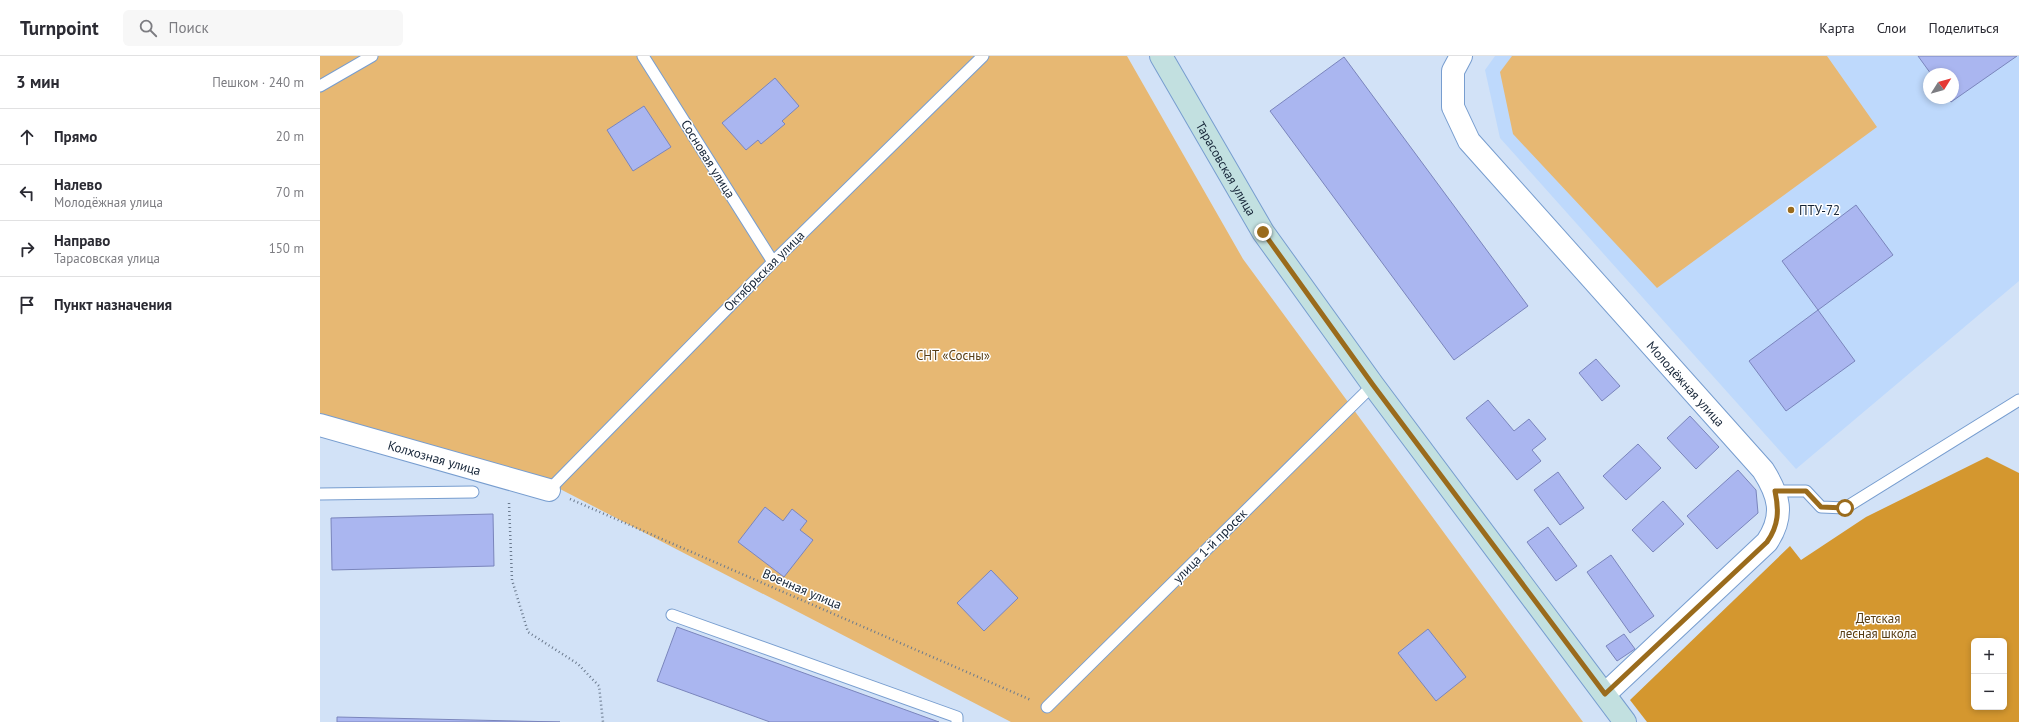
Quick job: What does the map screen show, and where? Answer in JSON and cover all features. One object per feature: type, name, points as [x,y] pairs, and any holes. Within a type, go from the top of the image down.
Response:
[{"type":"street","name":"Тарасовская улица","points":[[1161,56],[1263,232],[1373,385],[1625,722]]},
{"type":"street","name":"Молодёжная улица","points":[[1461,56],[1453,71],[1454,107],[1469,141],[1763,470],[1775,491],[1778,505],[1778,519],[1774,532],[1767,542],[1605,694]]},
{"type":"street","name":"Колхозная улица","points":[[320,425],[549,490]]},
{"type":"lane","points":[[320,86],[372,56]]},
{"type":"lane","name":"Сосновая улица","points":[[643,56],[773,262]]},
{"type":"lane","name":"Октябрьская улица","points":[[549,490],[773,262],[983,56]]},
{"type":"lane","name":"улица 1-й просек","points":[[1047,707],[1373,385]]},
{"type":"lane","points":[[1775,491],[1806,491],[1821,507],[1845,508],[2019,400]]},
{"type":"lane","points":[[320,494],[473,492]]},
{"type":"lane","points":[[672,614],[957,717],[957,722]]},
{"type":"path","name":"Военная улица","points":[[549,490],[1047,707]]},
{"type":"path","points":[[473,492],[509,501],[512,580],[528,632],[578,664],[599,686],[603,722]]},
{"type":"shaded area","name":"ПТУ-72","points":[[1495,56],[2019,56],[2019,281],[1796,469],[1500,138],[1485,70]]},
{"type":"green space","name":"СНТ «Сосны»","points":[[320,56],[1127,56],[1243,259],[1583,722],[1011,722],[531,474],[320,416]]},
{"type":"green space","points":[[1512,56],[1827,56],[1877,127],[1657,288],[1513,134],[1500,72]]},
{"type":"green space","name":"Детская лесная школа","points":[[1987,457],[2019,473],[2019,722],[1647,722],[1630,700],[1790,546],[1801,560],[1866,517]]},
{"type":"building","points":[[1918,56],[2017,56],[1959,96],[1959,68],[1927,68]]},
{"type":"building","points":[[1344,57],[1528,306],[1454,360],[1270,111]]},
{"type":"building","points":[[775,78],[799,106],[782,121],[785,124],[761,144],[758,140],[746,150],[722,123]]},
{"type":"building","points":[[644,106],[671,147],[633,171],[607,130]]},
{"type":"building","points":[[1856,205],[1893,255],[1818,310],[1782,261]]},
{"type":"building","points":[[1818,310],[1855,361],[1786,411],[1749,361]]},
{"type":"building","points":[[1596,359],[1620,386],[1602,401],[1579,373]]},
{"type":"building","points":[[1488,400],[1514,431],[1529,419],[1546,439],[1532,450],[1541,461],[1517,480],[1466,418]]},
{"type":"building","points":[[1690,416],[1719,447],[1696,469],[1667,438]]},
{"type":"building","points":[[1638,444],[1661,468],[1626,500],[1603,476]]},
{"type":"building","points":[[1738,470],[1756,490],[1758,513],[1717,549],[1687,516]]},
{"type":"building","points":[[1558,472],[1584,508],[1560,525],[1534,490]]},
{"type":"building","points":[[1663,501],[1684,524],[1653,552],[1632,530]]},
{"type":"building","points":[[765,507],[783,521],[792,509],[807,521],[800,530],[813,540],[784,577],[738,542]]},
{"type":"building","points":[[493,514],[494,566],[332,570],[331,518]]},
{"type":"building","points":[[1548,527],[1577,566],[1556,581],[1527,542]]},
{"type":"building","points":[[1611,555],[1654,616],[1630,633],[1587,572]]},
{"type":"building","points":[[991,570],[1018,598],[984,631],[957,603]]},
{"type":"building","points":[[677,627],[939,722],[770,722],[657,681]]},
{"type":"building","points":[[1428,629],[1466,677],[1436,701],[1398,653]]},
{"type":"building","points":[[1624,634],[1635,649],[1617,661],[1606,646]]},
{"type":"building","points":[[337,717],[560,722],[337,722]]},
{"type":"place","name":"ПТУ-72","points":[[1791,210]]},
{"type":"route","points":[[1263,232],[1373,385],[1605,694],[1767,542],[1774,532],[1778,519],[1778,505],[1775,491],[1806,491],[1821,507],[1845,508]]}]
